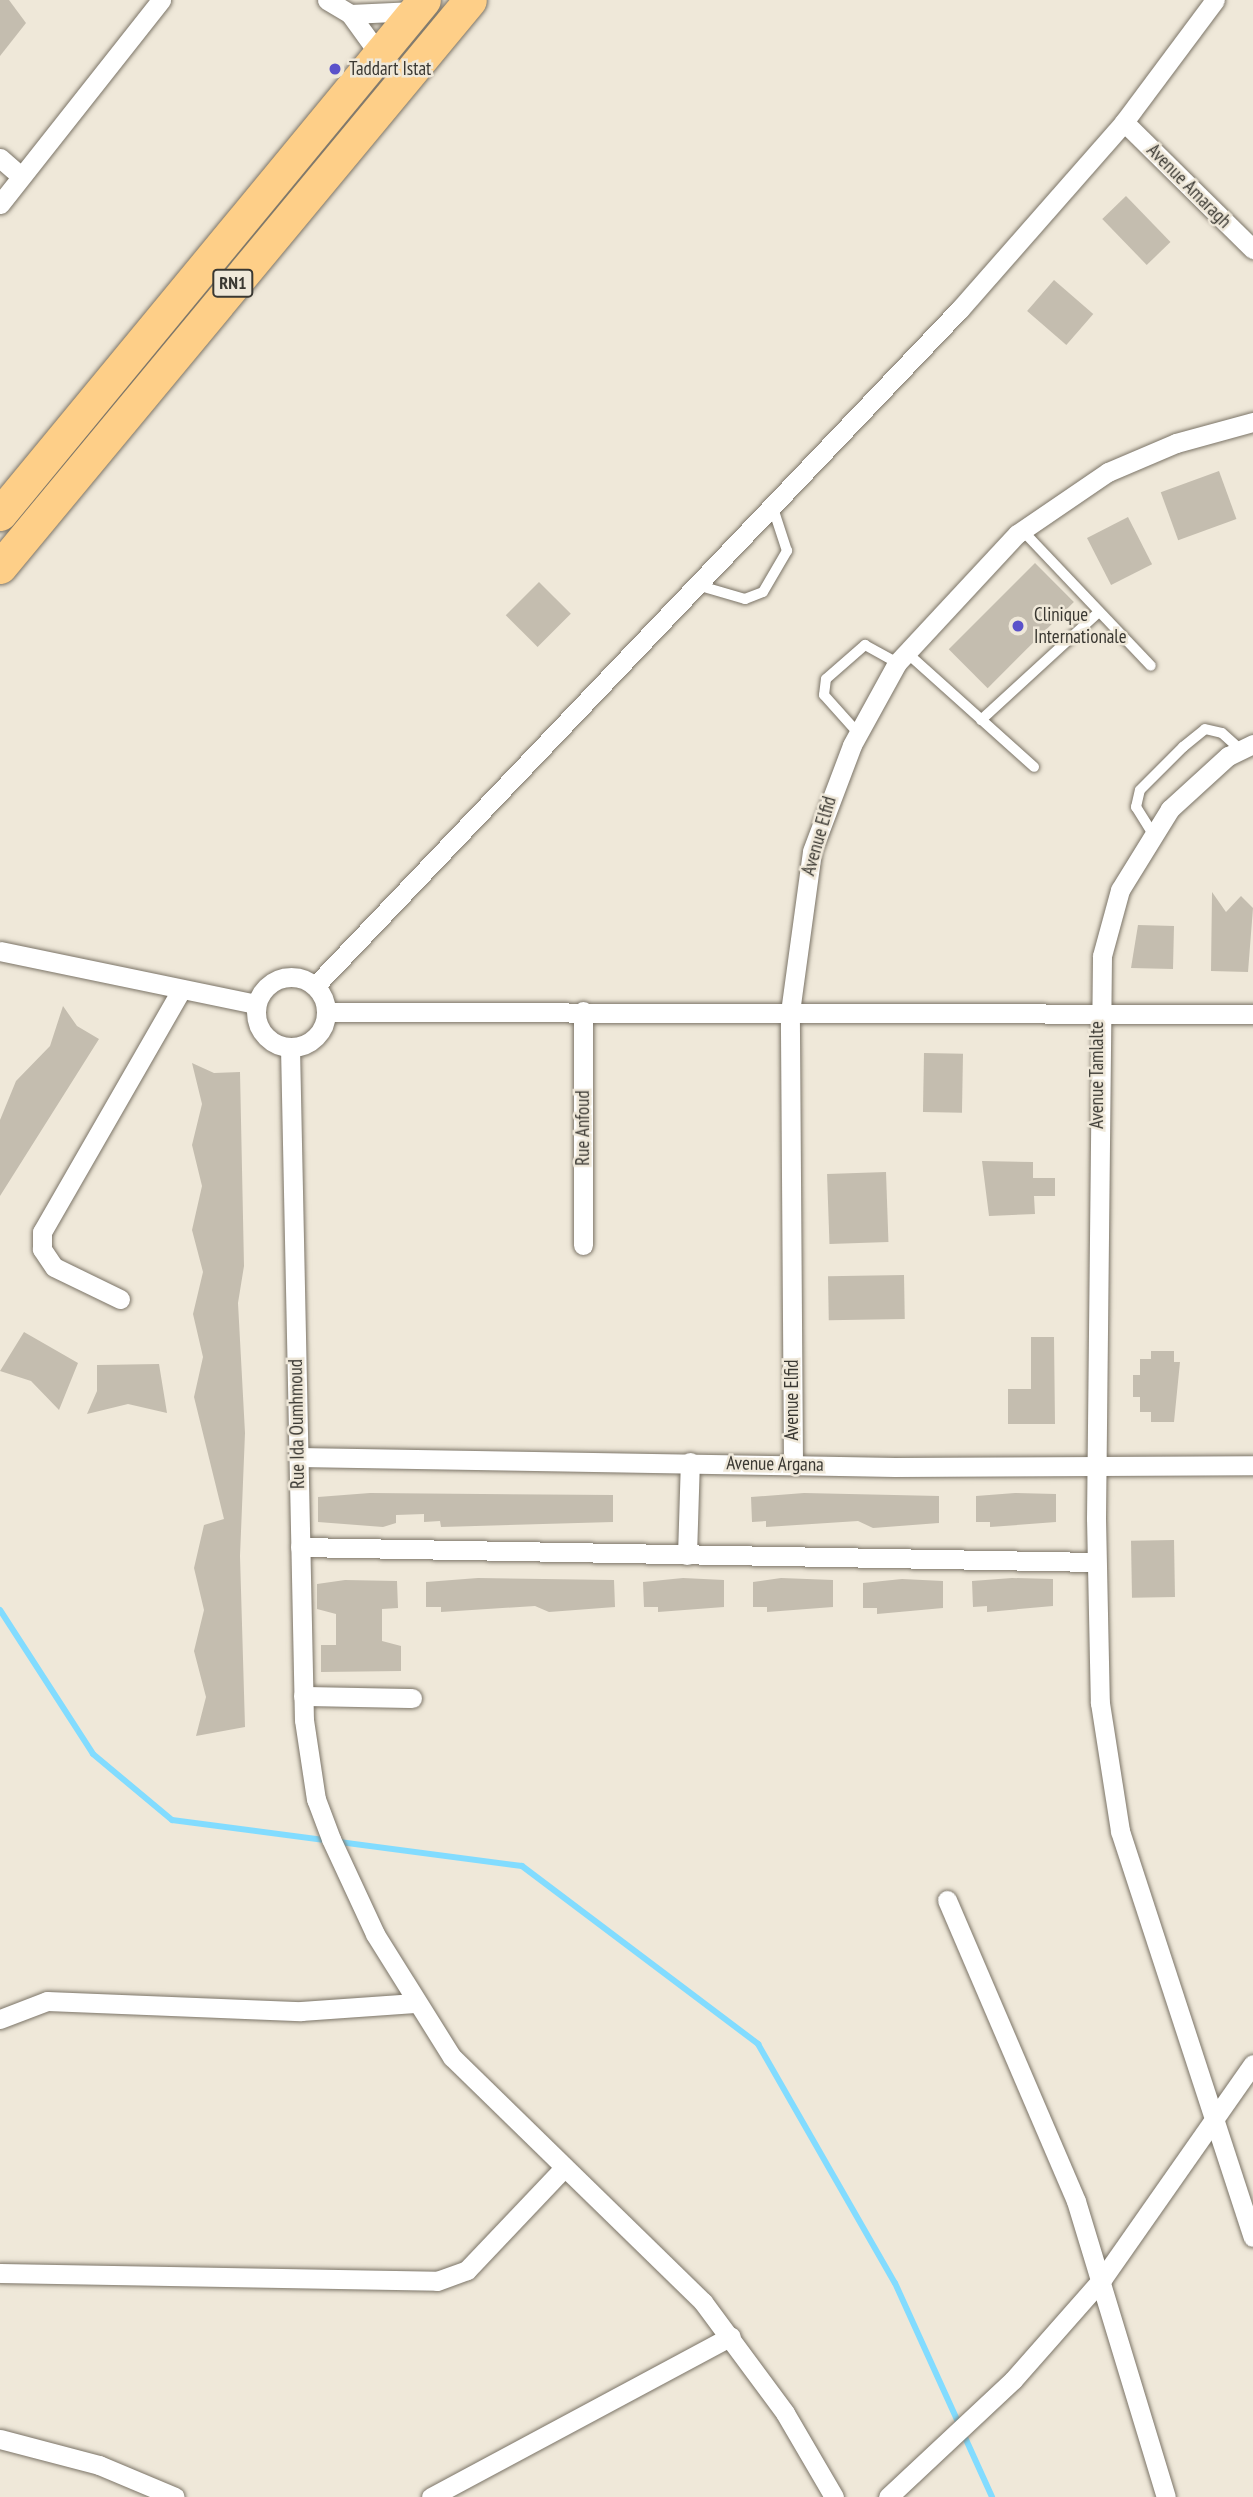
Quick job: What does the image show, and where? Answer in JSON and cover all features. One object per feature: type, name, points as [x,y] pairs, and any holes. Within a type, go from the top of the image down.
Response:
[{"type":"highway","name":"RN1","points":[[0,567],[470,0]]},
{"type":"highway","name":"RN1","points":[[0,514],[419,5]]},
{"type":"street","points":[[0,204],[161,0]]},
{"type":"street","points":[[327,0],[350,14],[379,54]]},
{"type":"street","points":[[315,986],[960,309],[1124,122],[1215,0]]},
{"type":"street","points":[[350,14],[419,5]]},
{"type":"street","name":"Avenue Amaragh","points":[[1124,122],[1253,249]]},
{"type":"street","points":[[0,158],[21,176]]},
{"type":"street","name":"Avenue Elfid","points":[[793,1464],[790,1012],[812,851],[858,733],[901,658],[1022,530],[1108,472],[1176,443],[1253,422]]},
{"type":"street","name":"Avenue Tamlalte","points":[[1247,747],[1186,792],[1153,834],[1109,919],[1097,1015],[1096,1562],[1100,1703],[1120,1832],[1213,2123],[1253,2237]]},
{"type":"street","points":[[0,951],[256,1004]]},
{"type":"street","points":[[256,1004],[281,978],[315,986]]},
{"type":"street","points":[[256,1004],[267,1038],[290,1047],[319,1033],[326,1012],[315,986]]},
{"type":"street","points":[[120,1298],[54,1267],[41,1249],[42,1232],[182,989]]},
{"type":"street","points":[[326,1012],[583,1010],[1253,1014]]},
{"type":"street","name":"Rue Anfoud","points":[[583,1010],[583,1245]]},
{"type":"street","name":"Rue Ida Oumhmoud","points":[[290,1047],[303,1696],[316,1800],[375,1934],[415,2003],[480,2090],[562,2170],[674,2270],[731,2336],[834,2497]]},
{"type":"street","name":"Avenue Argana","points":[[298,1457],[793,1464],[1253,1465]]},
{"type":"street","points":[[687,1555],[690,1462]]},
{"type":"street","points":[[300,1548],[1096,1562]]},
{"type":"street","points":[[303,1696],[412,1698]]},
{"type":"street","points":[[947,1900],[1031,2087],[1103,2278],[1166,2497]]},
{"type":"street","points":[[0,2019],[47,2001],[274,2010],[415,2003]]},
{"type":"street","points":[[888,2497],[1013,2380],[1103,2278],[1253,2064]]},
{"type":"street","points":[[0,2273],[444,2280],[467,2270],[562,2170]]},
{"type":"street","points":[[431,2497],[731,2336]]},
{"type":"street","points":[[0,2438],[99,2465],[175,2497]]},
{"type":"lane","points":[[697,585],[745,599],[763,592],[787,551],[772,505]]},
{"type":"lane","points":[[1022,530],[1151,666]]},
{"type":"lane","points":[[981,720],[1099,612]]},
{"type":"lane","points":[[858,733],[824,695],[826,679],[864,645],[901,658],[981,720],[1034,767]]},
{"type":"lane","points":[[1153,834],[1136,807],[1140,790],[1183,747],[1205,729],[1222,733],[1247,747]]},
{"type":"building","points":[[0,0],[9,0],[26,23],[0,56]]},
{"type":"building","points":[[1126,196],[1170,242],[1147,265],[1102,219]]},
{"type":"building","points":[[1054,280],[1093,314],[1066,345],[1027,311]]},
{"type":"building","points":[[1219,471],[1236,519],[1178,540],[1161,492]]},
{"type":"building","points":[[1128,517],[1152,564],[1111,585],[1087,538]]},
{"type":"building","points":[[1035,563],[1074,602],[988,688],[949,649]]},
{"type":"building","points":[[539,582],[571,614],[538,647],[506,615]]},
{"type":"building","points":[[1212,892],[1226,912],[1241,896],[1253,908],[1248,972],[1211,971]]},
{"type":"building","points":[[1138,925],[1174,926],[1173,969],[1131,968]]},
{"type":"building","points":[[63,1006],[77,1026],[99,1039],[0,1196],[0,1120],[16,1081],[50,1046]]},
{"type":"building","points":[[924,1053],[963,1054],[962,1113],[923,1112]]},
{"type":"building","points":[[192,1063],[214,1073],[240,1072],[244,1266],[238,1303],[245,1433],[240,1556],[245,1727],[196,1736],[206,1697],[194,1651],[204,1610],[194,1568],[204,1525],[224,1519],[194,1397],[203,1357],[193,1314],[203,1272],[192,1230],[202,1186],[192,1145],[202,1104]]},
{"type":"building","points":[[982,1161],[1033,1162],[1033,1178],[1055,1178],[1055,1196],[1034,1196],[1035,1214],[989,1216]]},
{"type":"building","points":[[886,1172],[888,1242],[829,1244],[827,1174]]},
{"type":"building","points":[[904,1275],[905,1319],[829,1320],[828,1276]]},
{"type":"building","points":[[24,1332],[78,1363],[59,1410],[31,1381],[0,1371]]},
{"type":"building","points":[[1031,1337],[1054,1337],[1055,1424],[1008,1424],[1008,1389],[1031,1389]]},
{"type":"building","points":[[1151,1351],[1174,1351],[1174,1362],[1180,1362],[1174,1422],[1151,1422],[1151,1412],[1140,1412],[1140,1397],[1133,1397],[1133,1375],[1140,1375],[1140,1359],[1151,1359]]},
{"type":"building","points":[[159,1364],[167,1413],[128,1404],[87,1414],[97,1391],[97,1365]]},
{"type":"building","points":[[370,1493],[613,1495],[613,1522],[441,1527],[440,1521],[424,1522],[424,1514],[396,1515],[396,1523],[383,1527],[318,1522],[318,1497]]},
{"type":"building","points":[[804,1493],[939,1496],[939,1523],[873,1528],[858,1521],[766,1527],[766,1521],[752,1522],[751,1497]]},
{"type":"building","points":[[1056,1494],[1056,1522],[990,1527],[990,1522],[976,1522],[976,1496]]},
{"type":"building","points":[[1174,1540],[1175,1597],[1132,1598],[1131,1541]]},
{"type":"building","points":[[478,1578],[614,1580],[615,1607],[549,1612],[535,1606],[441,1612],[441,1607],[426,1607],[426,1582]]},
{"type":"building","points":[[683,1578],[724,1580],[724,1607],[658,1612],[658,1607],[644,1607],[643,1582]]},
{"type":"building","points":[[781,1578],[833,1580],[833,1607],[767,1612],[767,1607],[753,1607],[753,1582]]},
{"type":"building","points":[[902,1579],[943,1581],[943,1608],[877,1614],[877,1608],[863,1608],[863,1583]]},
{"type":"building","points":[[1053,1579],[1053,1606],[987,1612],[987,1606],[973,1607],[972,1581]]},
{"type":"building","points":[[345,1580],[397,1581],[398,1608],[382,1609],[382,1641],[401,1646],[401,1671],[321,1672],[321,1645],[336,1645],[336,1614],[317,1609],[317,1584]]},
{"type":"waterway","points":[[0,1610],[93,1754],[172,1820],[522,1866],[758,2044],[895,2283],[992,2497]]},
{"type":"place","name":"Taddart Istat","points":[[335,69]]},
{"type":"place","name":"Clinique Internationale","points":[[1018,626]]}]
